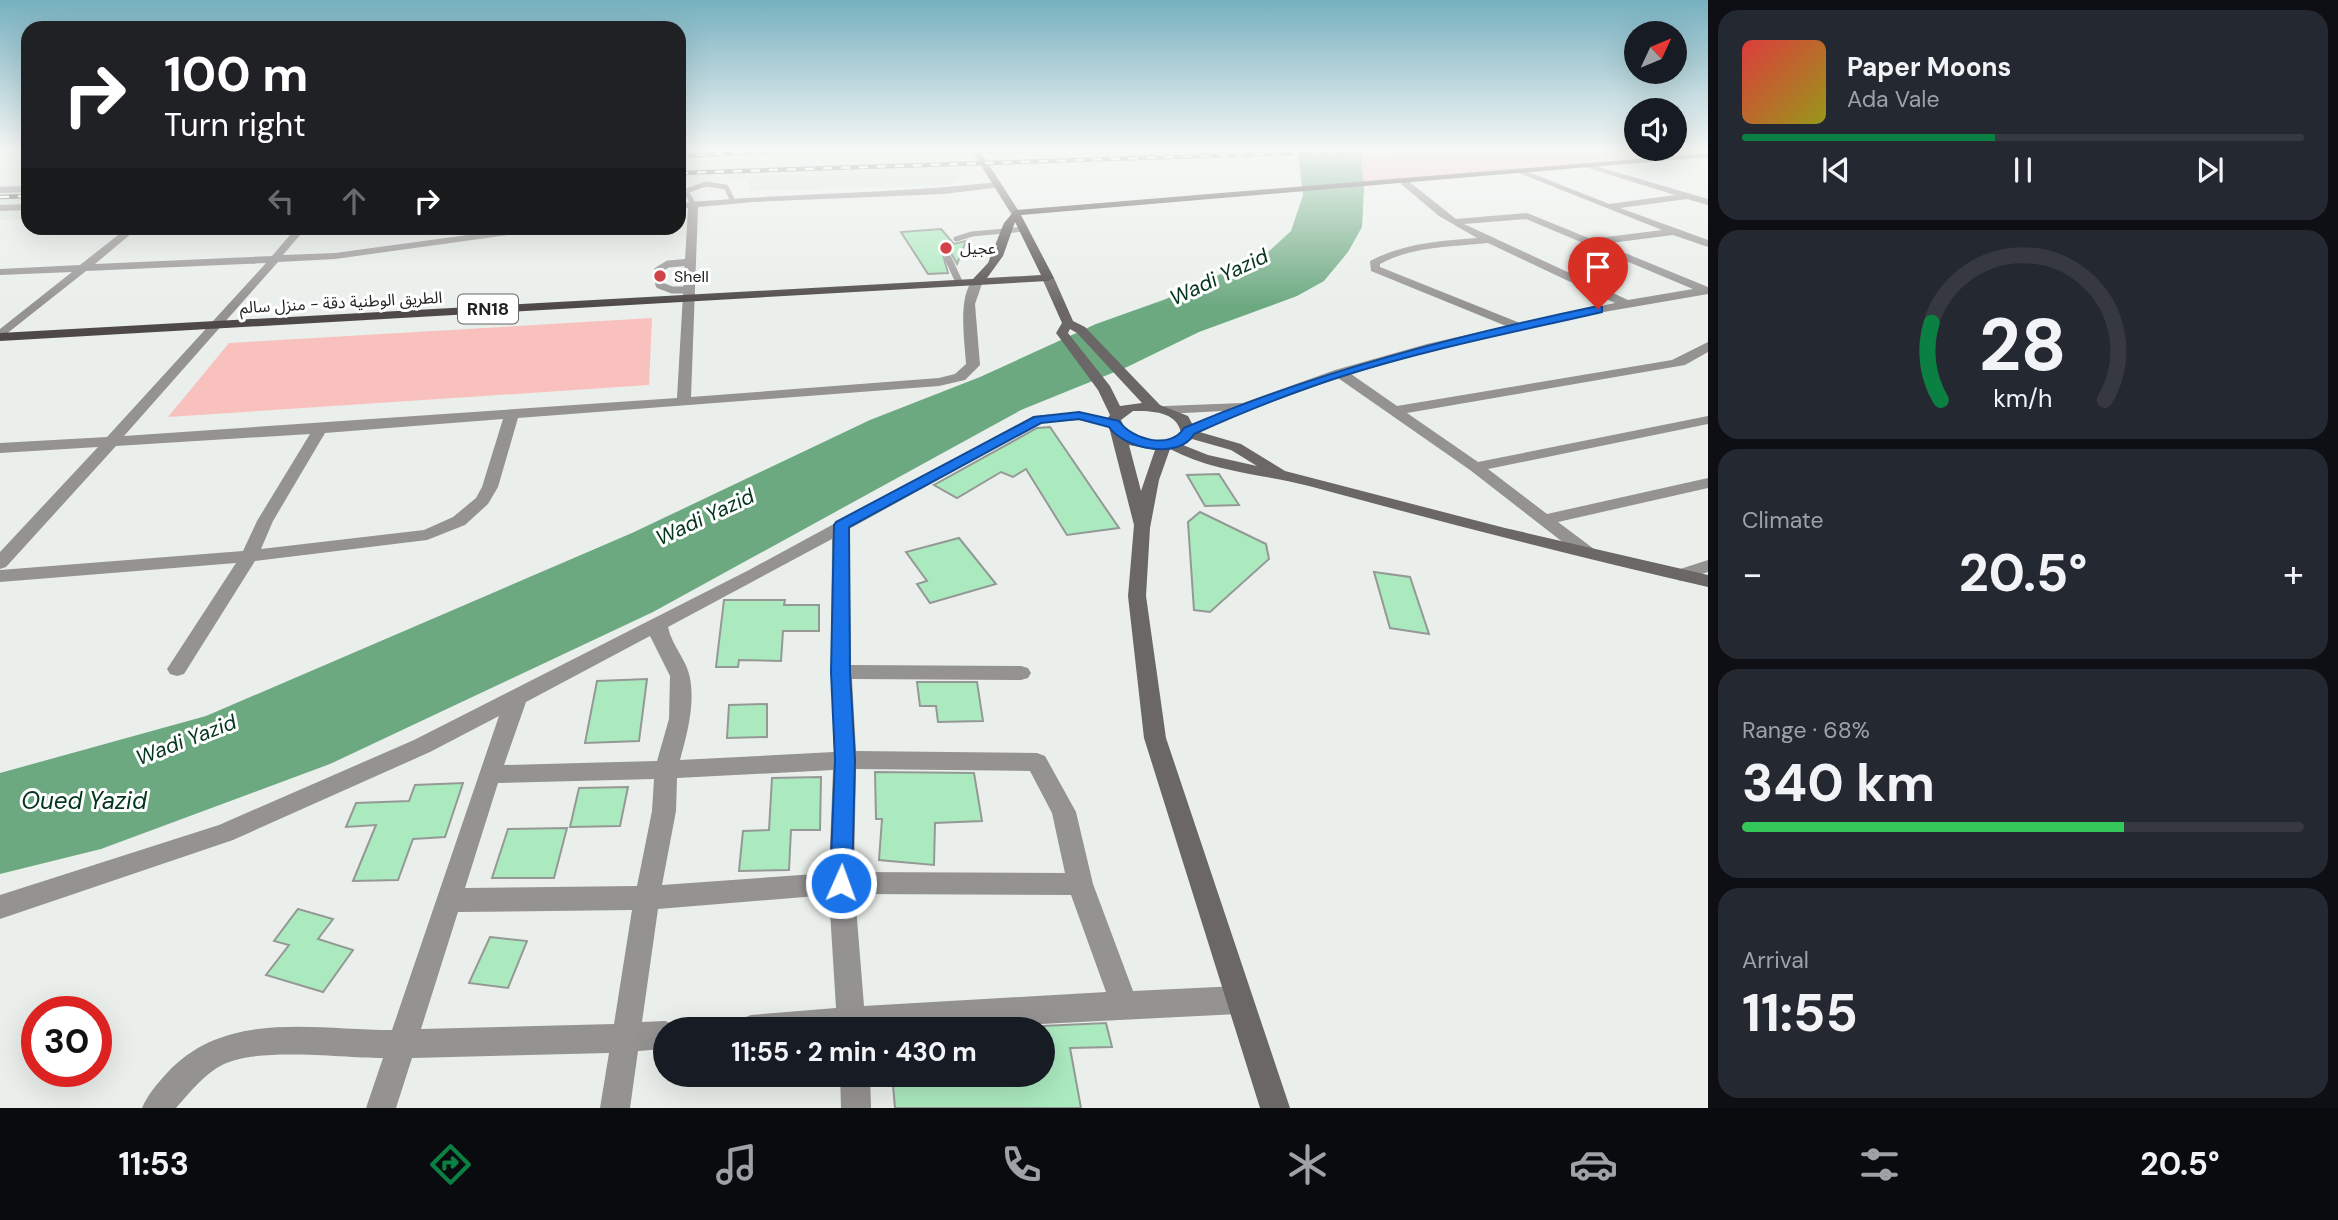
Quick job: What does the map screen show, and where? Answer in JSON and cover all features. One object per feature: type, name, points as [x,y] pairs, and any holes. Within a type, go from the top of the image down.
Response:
[{"type":"main road","points":[[1009,203],[1025,229],[1070,329],[1098,380],[1117,423],[1142,527]]},
{"type":"main road","points":[[1015,213],[1149,203]]},
{"type":"main road","points":[[977,281],[995,265],[1005,232],[1015,213]]},
{"type":"main road","name":"الطريق الوطنية دقة - منزل سالم","points":[[0,336],[690,294],[1048,278]]},
{"type":"main road","points":[[1070,329],[1160,409]]},
{"type":"main road","points":[[1117,423],[1132,407],[1160,409],[1180,417],[1189,432],[1236,447],[1281,474]]},
{"type":"main road","points":[[1117,423],[1139,442],[1167,445],[1209,461],[1255,472],[1281,474],[1708,581]]},
{"type":"main road","points":[[1167,445],[1179,442],[1189,432]]},
{"type":"main road","points":[[1167,445],[1151,480],[1142,527],[1137,596],[1155,738],[1275,1108]]},
{"type":"street","points":[[686,205],[710,203]]},
{"type":"street","points":[[1430,203],[1454,222],[1488,240],[1628,304]]},
{"type":"street","points":[[1597,203],[1708,244]]},
{"type":"street","points":[[1608,207],[1635,203]]},
{"type":"street","points":[[684,403],[693,204]]},
{"type":"street","points":[[0,208],[21,207]]},
{"type":"street","points":[[1454,222],[1527,216],[1707,290]]},
{"type":"street","points":[[1588,242],[1676,232]]},
{"type":"street","points":[[0,336],[124,235]]},
{"type":"street","points":[[0,563],[219,324],[295,235]]},
{"type":"street","points":[[0,272],[366,253],[489,235]]},
{"type":"street","points":[[1488,240],[1405,250],[1384,256],[1374,263],[1375,269],[1519,327]]},
{"type":"street","points":[[0,448],[684,403],[894,386],[960,377],[974,365],[969,304],[977,281]]},
{"type":"street","points":[[1189,432],[1247,406],[1339,373],[1519,327],[1707,290]]},
{"type":"street","points":[[1394,411],[1672,364],[1685,361],[1708,346]]},
{"type":"street","points":[[1339,373],[1547,519],[1588,553]]},
{"type":"street","points":[[1160,409],[1247,406]]},
{"type":"street","points":[[0,576],[249,556],[407,539],[453,525],[482,501],[512,415]]},
{"type":"street","points":[[0,907],[225,833],[422,746],[659,624],[1038,419],[1079,415],[1117,423]]},
{"type":"street","points":[[1475,467],[1708,419]]},
{"type":"street","points":[[177,668],[249,556],[265,521],[320,429]]},
{"type":"street","points":[[1547,519],[1708,483]]},
{"type":"street","points":[[841,525],[841,672],[845,760],[841,883],[851,1017]]},
{"type":"street","points":[[1680,575],[1708,566]]},
{"type":"street","points":[[615,1108],[647,898],[664,811],[666,771],[680,719],[680,676],[661,640],[659,624]]},
{"type":"street","points":[[841,672],[1021,673]]},
{"type":"street","points":[[381,1108],[517,698]]},
{"type":"street","points":[[490,774],[666,771],[845,760],[1037,762],[1064,812],[1080,884],[1124,1005]]},
{"type":"street","points":[[449,900],[647,898],[841,883],[1080,884]]},
{"type":"street","points":[[961,1017],[1238,1000]]},
{"type":"street","points":[[157,1108],[180,1080],[197,1065],[223,1050],[248,1044],[402,1044],[653,1036]]},
{"type":"street","points":[[855,1087],[856,1108]]},
{"type":"lane","points":[[956,239],[972,234],[1025,229]]},
{"type":"lane","points":[[948,258],[959,282]]},
{"type":"lane","points":[[658,271],[668,264],[691,262]]},
{"type":"lane","points":[[658,280],[659,285],[665,289],[690,294]]},
{"type":"shaded area","points":[[0,203],[21,203],[21,218],[0,220]]},
{"type":"shaded area","points":[[652,318],[649,385],[168,417],[229,343]]},
{"type":"water","name":"Oued Yazid","points":[[1300,203],[1363,203],[1362,227],[1348,252],[1324,281],[1297,296],[1199,332],[1127,367],[1021,410],[653,612],[330,764],[101,849],[0,874],[0,773],[206,716],[632,533],[870,420],[980,377],[1096,324],[1166,299],[1267,253],[1291,231]]},
{"type":"building","points":[[941,229],[954,244],[966,241],[957,264],[951,253],[943,255],[948,273],[928,274],[901,232]]},
{"type":"building","points":[[1050,427],[1119,528],[1067,535],[1026,469],[1013,477],[1001,472],[957,498],[934,485],[1037,428]]},
{"type":"building","points":[[1219,474],[1239,505],[1205,506],[1187,475]]},
{"type":"building","points":[[1200,512],[1266,544],[1269,559],[1210,612],[1194,610],[1188,522]]},
{"type":"building","points":[[959,538],[996,584],[930,603],[917,584],[927,581],[906,552]]},
{"type":"building","points":[[1374,572],[1410,577],[1429,634],[1390,628]]},
{"type":"building","points":[[724,600],[785,600],[784,605],[819,605],[819,631],[783,631],[781,661],[739,660],[738,667],[716,667]]},
{"type":"building","points":[[647,679],[639,741],[585,743],[597,681]]},
{"type":"building","points":[[917,682],[977,682],[983,721],[938,722],[936,706],[920,706]]},
{"type":"building","points":[[767,704],[767,737],[727,738],[729,705]]},
{"type":"building","points":[[875,772],[974,773],[982,821],[935,823],[934,865],[879,860],[882,819],[876,819]]},
{"type":"building","points":[[821,777],[820,830],[791,830],[789,870],[739,871],[743,831],[769,830],[772,778]]},
{"type":"building","points":[[463,783],[445,837],[413,839],[398,880],[353,881],[376,825],[346,827],[356,803],[409,801],[415,785]]},
{"type":"building","points":[[628,787],[620,826],[570,827],[579,788]]},
{"type":"building","points":[[567,828],[554,878],[492,878],[508,829]]},
{"type":"building","points":[[298,909],[333,919],[318,939],[353,950],[323,992],[266,975],[289,945],[274,941]]},
{"type":"building","points":[[490,937],[527,941],[508,988],[469,983]]},
{"type":"building","points":[[1106,1023],[1112,1047],[1070,1048],[1081,1108],[895,1108],[893,1087],[1055,1087],[1055,1025]]},
{"type":"place","name":"عجيل","points":[[946,248]]},
{"type":"place","name":"Shell","points":[[660,276]]},
{"type":"route","points":[[841,883],[845,760],[839,565],[841,525],[1038,419],[1079,415],[1114,424],[1119,432],[1139,442],[1171,444],[1185,438],[1189,431],[1247,406],[1339,373],[1494,332],[1598,309]]},
{"type":"water label","name":"Wadi Yazid","points":[[1219,277]]},
{"type":"water label","name":"Wadi Yazid","points":[[705,517]]},
{"type":"water label","name":"Wadi Yazid","points":[[186,740]]}]
